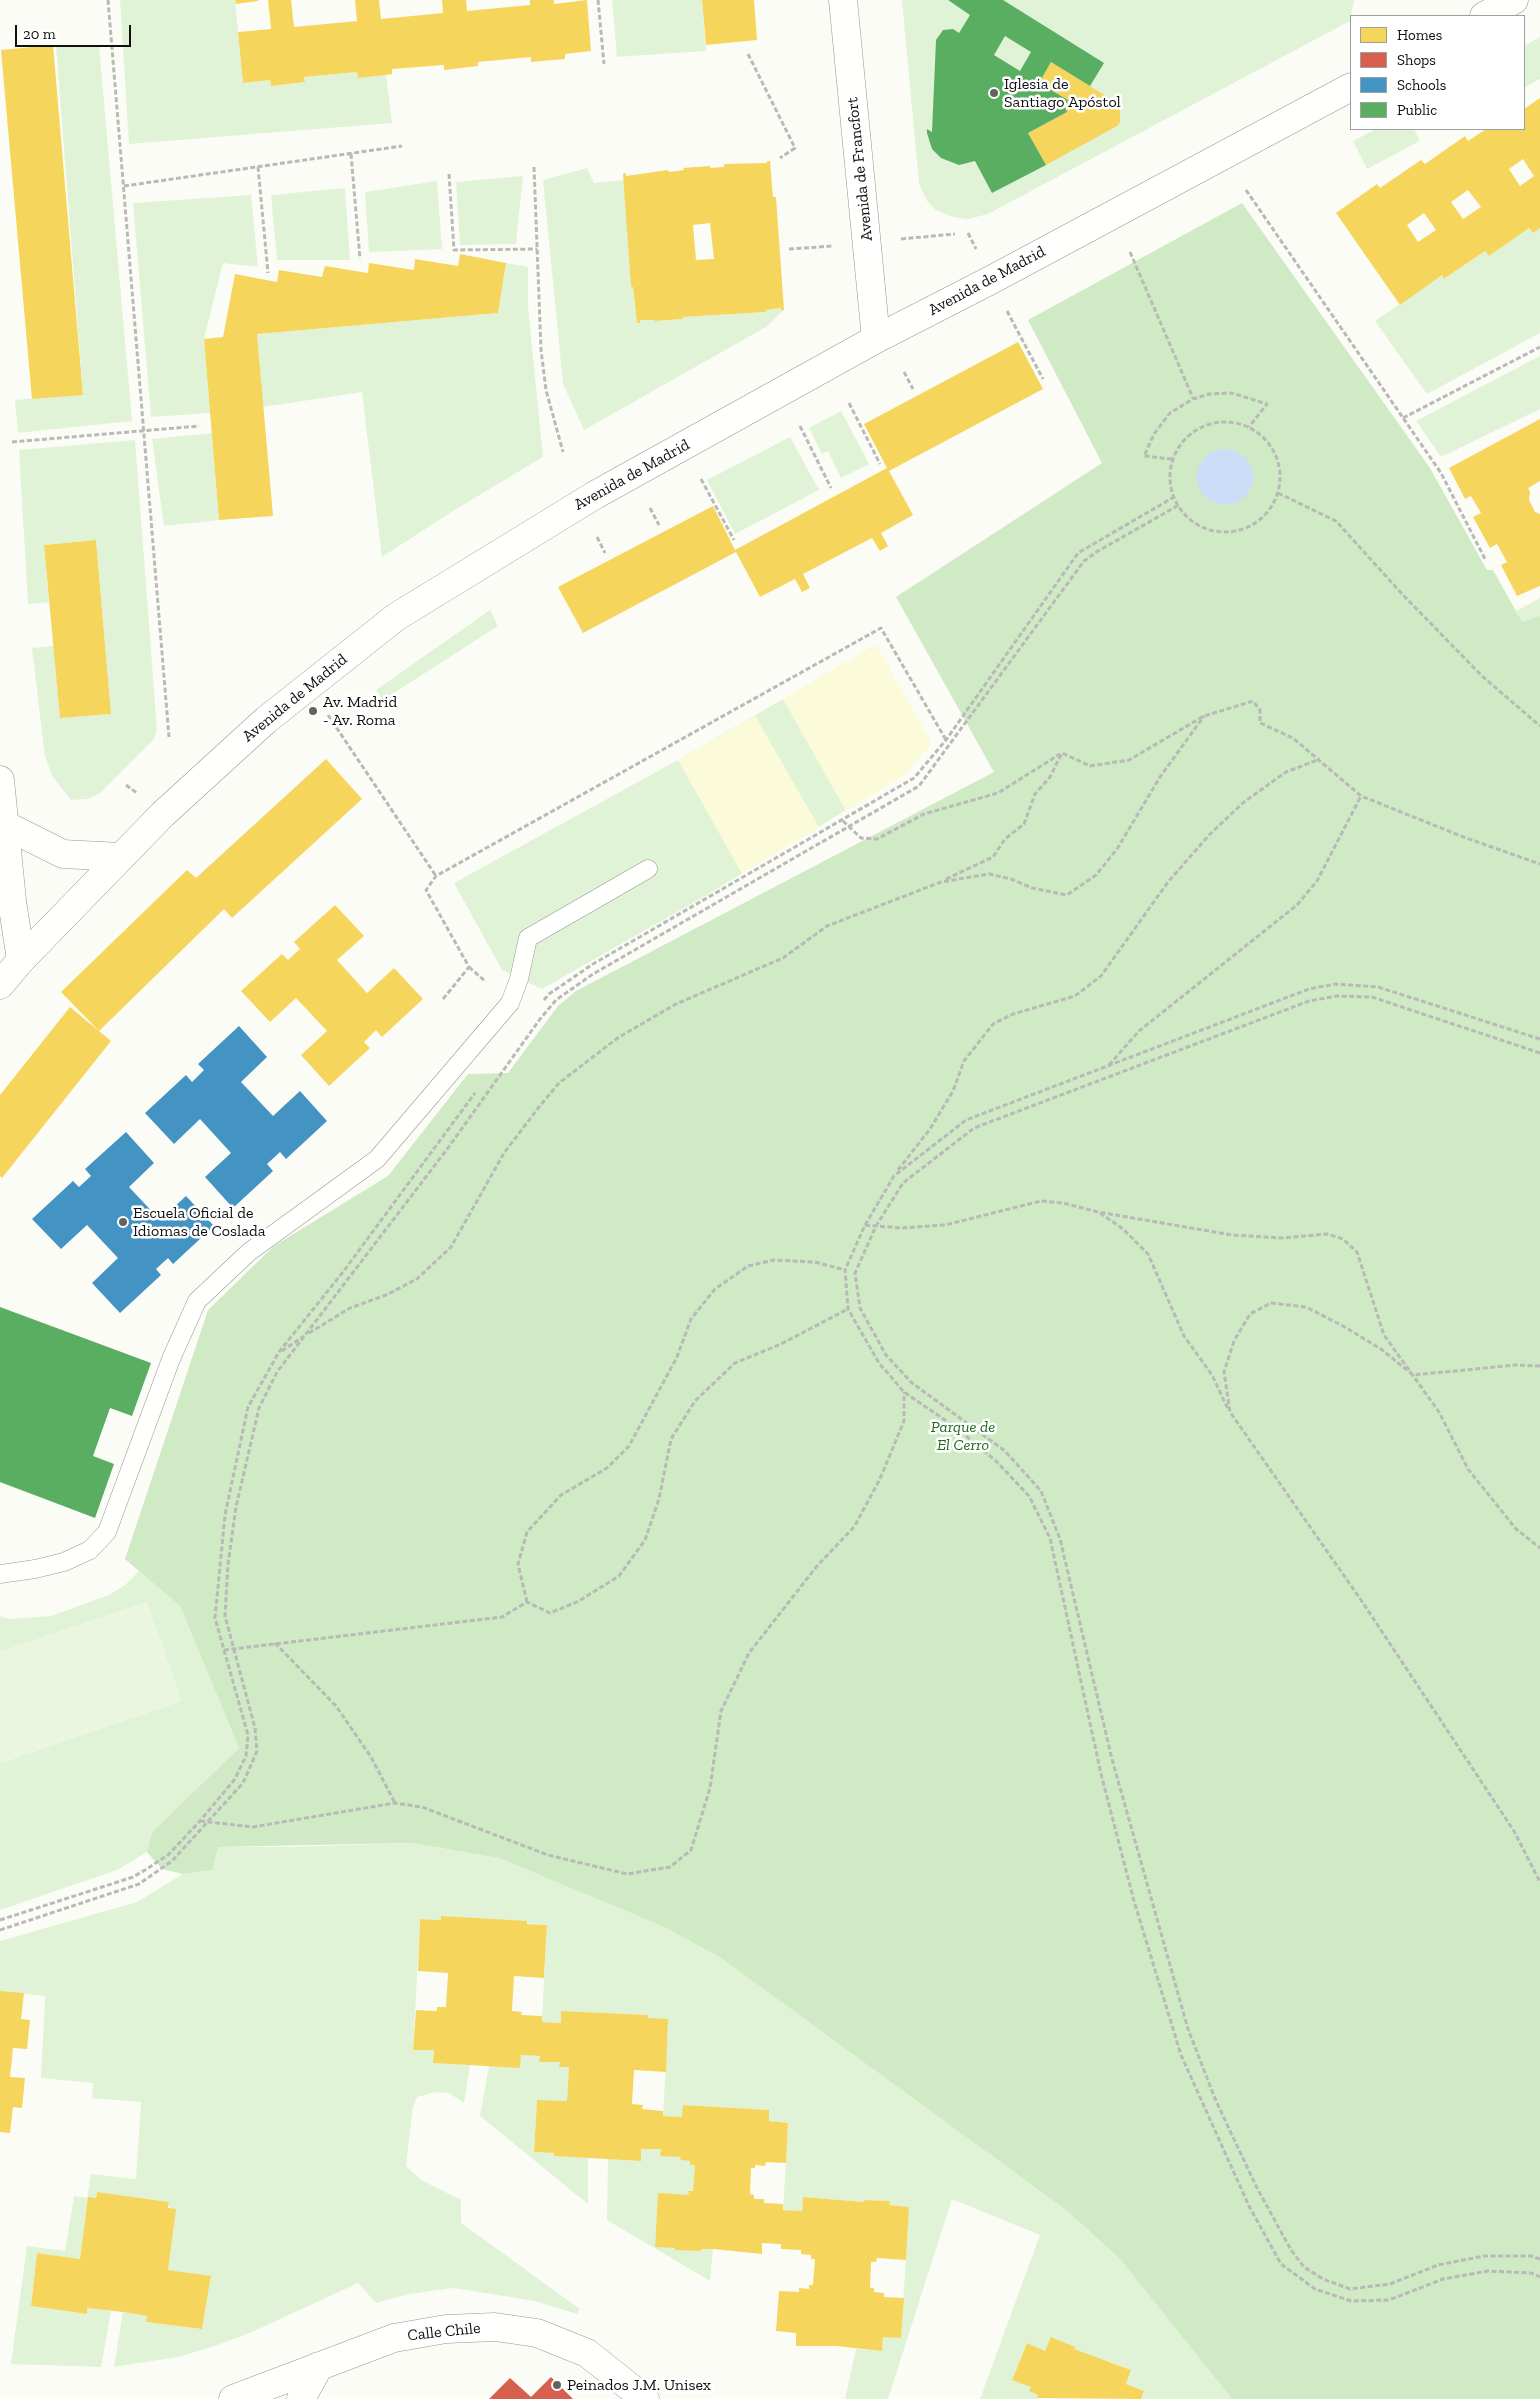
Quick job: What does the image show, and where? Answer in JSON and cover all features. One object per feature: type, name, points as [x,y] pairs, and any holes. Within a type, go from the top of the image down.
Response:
[{"type":"street","name":"Avenida de Francfort","points":[[843,0],[876,339]]},
{"type":"street","points":[[1486,15],[1514,0]]},
{"type":"street","name":"Avenida de Madrid","points":[[0,985],[21,960],[163,814],[266,720],[396,617],[594,495],[876,339],[1000,275],[1350,88]]},
{"type":"street","points":[[0,780],[12,900],[21,960]]},
{"type":"street","points":[[5,825],[63,854],[121,857]]},
{"type":"street","name":"Calle Chile","points":[[233,2399],[394,2338],[446,2329],[496,2327],[537,2333],[587,2353],[645,2399]]},
{"type":"street","points":[[301,2399],[319,2366]]},
{"type":"lane","points":[[0,1574],[35,1569],[64,1562],[90,1550],[107,1532],[171,1359],[197,1301],[249,1252],[377,1159],[510,1003],[519,979],[528,938],[648,868]]},
{"type":"path","points":[[108,0],[169,737]]},
{"type":"path","points":[[598,0],[604,64]]},
{"type":"path","points":[[748,54],[794,148],[780,158]]},
{"type":"path","points":[[124,186],[402,146]]},
{"type":"path","points":[[351,154],[360,258]]},
{"type":"path","points":[[258,167],[268,273]]},
{"type":"path","points":[[534,167],[541,350],[546,390],[563,452]]},
{"type":"path","points":[[450,174],[454,250],[537,249]]},
{"type":"path","points":[[1246,190],[1441,473],[1486,559]]},
{"type":"path","points":[[1130,252],[1193,398]]},
{"type":"path","points":[[1009,314],[1043,378]]},
{"type":"path","points":[[1403,418],[1540,347]]},
{"type":"path","points":[[904,372],[913,389]]},
{"type":"path","points":[[1172,459],[1144,456],[1154,434],[1170,413],[1193,398],[1209,394],[1232,394],[1267,404],[1249,427]]},
{"type":"path","points":[[848,403],[880,464]]},
{"type":"path","points":[[1226,422],[1249,427],[1270,446],[1279,467],[1278,493],[1269,511],[1252,526],[1229,533],[1211,531],[1187,518],[1174,498],[1169,476],[1172,459],[1182,442],[1200,428],[1226,422]]},
{"type":"path","points":[[12,442],[199,426]]},
{"type":"path","points":[[800,426],[831,488]]},
{"type":"path","points":[[701,478],[734,540]]},
{"type":"path","points":[[1278,493],[1336,521],[1403,595],[1482,676],[1540,726]]},
{"type":"path","points":[[543,1001],[549,994],[593,964],[914,778],[946,740],[1078,553],[1174,498]]},
{"type":"path","points":[[0,1930],[139,1884],[172,1861],[243,1783],[257,1751],[255,1728],[225,1616],[228,1564],[246,1457],[258,1408],[277,1372],[448,1148],[556,1000],[600,970],[918,786],[1084,561],[1179,505]]},
{"type":"path","points":[[650,508],[659,525]]},
{"type":"path","points":[[597,537],[605,553]]},
{"type":"path","points":[[443,999],[469,968],[426,890],[436,876],[881,628],[946,740]]},
{"type":"path","points":[[1062,753],[1090,766],[1129,760],[1204,716],[1253,701],[1260,710],[1260,722],[1294,738],[1321,759],[1361,796],[1466,838],[1540,864]]},
{"type":"path","points":[[328,715],[436,876]]},
{"type":"path","points":[[941,882],[989,874],[1011,879],[1032,888],[1068,896],[1096,876],[1117,849],[1160,777],[1204,716]]},
{"type":"path","points":[[843,820],[862,838],[878,839],[924,814],[998,793],[1062,753]]},
{"type":"path","points":[[279,1352],[350,1308],[386,1295],[417,1279],[451,1248],[504,1154],[539,1107],[559,1083],[619,1036],[676,1004],[783,958],[828,926],[941,882],[993,857],[1005,840],[1024,824],[1035,794],[1050,777],[1062,753]]},
{"type":"path","points":[[1321,759],[1286,772],[1244,802],[1210,834],[1168,882],[1101,976],[1075,996],[1013,1014],[993,1024],[964,1061],[953,1090],[930,1129],[894,1176],[865,1225],[844,1270],[848,1309],[879,1363],[904,1392],[958,1429],[997,1462],[1029,1496],[1050,1538],[1101,1774],[1134,1901],[1180,2055],[1249,2206],[1281,2264],[1314,2289],[1351,2301],[1389,2300],[1444,2280],[1488,2271],[1531,2273],[1540,2277]]},
{"type":"path","points":[[1109,1065],[1138,1031],[1297,905],[1317,881],[1361,796]]},
{"type":"path","points":[[894,1176],[966,1120],[1310,989],[1336,984],[1378,987],[1540,1039]]},
{"type":"path","points":[[1540,1053],[1372,997],[1337,996],[1309,1001],[974,1128],[903,1183],[876,1226],[855,1273],[860,1308],[886,1355],[912,1383],[1005,1451],[1041,1491],[1060,1539],[1112,1759],[1188,2029],[1216,2101],[1257,2188],[1291,2250],[1304,2267],[1323,2279],[1350,2288],[1390,2284],[1438,2266],[1484,2256],[1532,2256],[1540,2259]]},
{"type":"path","points":[[0,1920],[133,1877],[168,1855],[200,1821],[235,1779],[246,1756],[248,1735],[215,1618],[225,1515],[248,1407],[267,1370],[279,1352],[343,1272],[475,1092]]},
{"type":"path","points":[[865,1225],[901,1228],[945,1225],[1041,1201],[1063,1203],[1098,1212],[1232,1235],[1282,1238],[1327,1234],[1343,1239],[1357,1252],[1384,1335],[1439,1412],[1468,1469],[1516,1529],[1540,1548]]},
{"type":"path","points":[[1098,1212],[1123,1229],[1148,1254],[1184,1336],[1212,1375],[1230,1412],[1361,1600],[1514,1831],[1540,1882]]},
{"type":"path","points":[[527,1602],[518,1564],[527,1532],[562,1495],[607,1468],[629,1446],[677,1357],[691,1319],[715,1289],[748,1266],[774,1260],[815,1262],[844,1270]]},
{"type":"path","points":[[1230,1412],[1224,1372],[1234,1341],[1250,1314],[1271,1303],[1306,1307],[1343,1326],[1381,1350],[1412,1375],[1516,1365],[1540,1366]]},
{"type":"path","points":[[527,1602],[550,1613],[579,1602],[619,1576],[645,1540],[659,1499],[671,1439],[695,1401],[735,1363],[781,1344],[848,1309]]},
{"type":"path","points":[[200,1821],[252,1826],[395,1803],[422,1806],[548,1855],[627,1874],[670,1867],[691,1850],[710,1788],[720,1711],[749,1652],[817,1566],[854,1527],[879,1481],[904,1421],[904,1392]]},
{"type":"path","points":[[224,1650],[502,1617],[527,1602]]},
{"type":"path","points":[[275,1643],[336,1706],[371,1757],[395,1803]]},
{"type":"shaded area","points":[[120,0],[235,0],[243,83],[270,80],[271,86],[305,82],[304,77],[357,72],[358,78],[386,75],[392,123],[129,144]]},
{"type":"shaded area","points":[[612,0],[702,0],[706,51],[617,57]]},
{"type":"shaded area","points":[[902,0],[1354,0],[1350,21],[988,214],[968,219],[953,217],[936,210],[927,201],[919,184]]},
{"type":"shaded area","points":[[1540,37],[1540,79],[1525,87],[1525,45]]},
{"type":"shaded area","points":[[99,45],[132,421],[18,433],[15,400],[83,394],[56,46]]},
{"type":"shaded area","points":[[1374,130],[1414,130],[1420,141],[1367,169],[1353,141]]},
{"type":"shaded area","points":[[587,168],[594,183],[624,180],[631,286],[633,287],[637,323],[640,320],[655,321],[682,319],[682,317],[766,312],[766,310],[781,308],[784,310],[766,327],[584,430],[563,384],[543,180]]},
{"type":"shaded area","points":[[523,176],[516,244],[460,245],[456,182]]},
{"type":"shaded area","points":[[437,181],[442,249],[369,252],[365,192]]},
{"type":"shaded area","points":[[345,188],[350,260],[277,260],[271,195]]},
{"type":"shaded area","points":[[251,195],[258,267],[223,263],[204,339],[210,413],[151,417],[133,203]]},
{"type":"shaded area","points":[[1529,228],[1533,233],[1540,228],[1540,333],[1427,394],[1375,321],[1442,275],[1445,279],[1485,251],[1489,256]]},
{"type":"shaded area","points":[[506,263],[528,267],[528,306],[543,457],[453,511],[382,557],[362,392],[263,407],[257,334],[498,313]]},
{"type":"shaded area","points":[[1540,356],[1540,409],[1441,457],[1416,421]]},
{"type":"shaded area","points":[[841,411],[869,464],[841,478],[828,451],[822,454],[809,428]]},
{"type":"shaded area","points":[[212,433],[219,520],[164,526],[152,439]]},
{"type":"shaded area","points":[[790,437],[819,490],[735,534],[707,480]]},
{"type":"shaded area","points":[[135,440],[157,729],[154,739],[100,793],[88,799],[71,800],[53,777],[45,757],[32,648],[54,646],[60,718],[111,714],[96,540],[44,545],[49,602],[28,604],[19,450]]},
{"type":"shaded area","points":[[1540,598],[1540,616],[1522,623],[1516,611]]},
{"type":"shaded area","points":[[490,610],[498,626],[383,700],[376,690]]},
{"type":"shaded area","points":[[876,645],[931,743],[907,773],[700,899],[542,989],[502,970],[454,883],[678,760]]},
{"type":"shaded area","points":[[139,1571],[180,1606],[239,1748],[152,1832],[147,1852],[117,1870],[0,1910],[0,1763],[181,1701],[147,1602],[0,1652],[0,1616],[9,1619],[51,1616],[109,1595],[125,1585]]},
{"type":"shaded area","points":[[147,1602],[181,1701],[0,1763],[0,1652]]},
{"type":"shaded area","points":[[412,1843],[499,1858],[664,1927],[721,1958],[1066,2210],[1119,2258],[1232,2399],[1141,2399],[1144,2391],[1126,2384],[1131,2370],[1108,2361],[1107,2363],[1045,2351],[1027,2343],[1012,2379],[1031,2387],[1030,2391],[1038,2395],[1039,2399],[980,2399],[1040,2235],[952,2199],[888,2399],[845,2399],[856,2349],[882,2351],[883,2337],[901,2337],[909,2207],[889,2205],[889,2201],[864,2200],[864,2202],[803,2197],[802,2211],[783,2210],[788,2123],[769,2121],[769,2110],[684,2105],[682,2117],[663,2116],[668,2019],[648,2018],[648,2015],[562,2011],[561,2023],[542,2022],[547,1925],[441,1916],[441,1920],[420,1919],[413,2049],[434,2050],[433,2063],[470,2065],[464,2103],[449,2093],[436,2092],[417,2097],[413,2107],[406,2166],[421,2180],[461,2200],[461,2223],[580,2309],[577,2314],[535,2301],[453,2288],[409,2294],[376,2303],[358,2283],[252,2332],[212,2347],[178,2357],[114,2367],[123,2312],[147,2316],[146,2322],[202,2329],[211,2277],[168,2270],[169,2202],[97,2192],[96,2198],[88,2197],[80,2259],[37,2253],[31,2306],[86,2314],[87,2308],[111,2311],[101,2367],[11,2364],[27,2246],[65,2251],[74,2196],[87,2198],[91,2174],[136,2179],[141,2102],[92,2098],[93,2083],[41,2078],[45,1996],[0,1991],[0,1941],[137,1902],[183,1874],[213,1870],[218,1847]]},
{"type":"shaded area","points":[[521,2055],[540,2056],[540,2062],[560,2062],[560,2067],[569,2067],[567,2101],[537,2100],[534,2152],[554,2153],[554,2156],[588,2158],[588,2204],[480,2116],[489,2066]]},
{"type":"shaded area","points":[[641,2149],[661,2149],[660,2155],[681,2157],[681,2160],[690,2161],[690,2165],[695,2165],[693,2191],[689,2191],[689,2195],[658,2194],[655,2246],[701,2251],[701,2249],[713,2249],[710,2281],[607,2220],[608,2159],[640,2161]]},
{"type":"green space","name":"Parque de El Cerro","points":[[1242,203],[1430,468],[1487,570],[1493,570],[1522,622],[1540,616],[1540,2399],[1232,2399],[1119,2258],[1066,2210],[721,1958],[664,1927],[499,1858],[412,1843],[218,1847],[213,1870],[183,1874],[162,1869],[147,1852],[152,1832],[239,1748],[180,1606],[125,1559],[208,1310],[274,1246],[388,1176],[468,1074],[508,1073],[558,1006],[576,991],[994,772],[896,597],[1102,463],[1028,320]]},
{"type":"sand","points":[[876,645],[931,743],[907,773],[846,811],[783,699]]},
{"type":"sand","points":[[755,716],[819,827],[742,874],[678,760]]},
{"type":"water","points":[[1225,449],[1236,451],[1245,457],[1251,466],[1253,477],[1251,488],[1245,497],[1236,503],[1225,505],[1214,503],[1205,497],[1199,488],[1197,477],[1199,466],[1205,457],[1214,451]]},
{"type":"building: Homes","points":[[235,0],[258,0],[258,1],[236,4]]},
{"type":"building: Homes","points":[[268,0],[291,0],[294,27],[357,21],[355,0],[379,0],[381,19],[443,13],[442,0],[466,0],[467,11],[530,5],[530,0],[554,0],[554,4],[587,0],[591,51],[565,54],[565,59],[531,62],[531,57],[478,62],[478,66],[444,70],[444,65],[392,69],[392,74],[358,78],[357,72],[304,77],[305,82],[271,86],[270,80],[243,83],[238,32],[271,29]]},
{"type":"building: Homes","points":[[702,0],[754,0],[757,40],[706,45]]},
{"type":"building: Homes","points":[[53,45],[83,395],[32,399],[1,50]]},
{"type":"building: Homes","points":[[1051,62],[1114,101],[1120,110],[1120,122],[1117,126],[1046,165],[1028,133],[1067,112],[1065,107],[1068,100],[1039,83]]},
{"type":"building: Homes","points":[[1540,98],[1540,228],[1533,233],[1529,228],[1489,256],[1485,251],[1444,279],[1442,275],[1400,305],[1336,213],[1377,184],[1380,188],[1421,160],[1425,164],[1465,136],[1468,141],[1484,130],[1525,130],[1525,108]],"holes":[[[1523,159],[1534,176],[1520,186],[1509,169]],[[1468,190],[1481,207],[1463,219],[1451,202]],[[1424,213],[1436,230],[1418,242],[1407,225]]]},
{"type":"building: Homes","points":[[767,161],[770,161],[773,197],[776,197],[784,310],[781,310],[781,308],[766,310],[766,312],[682,317],[683,319],[655,321],[640,320],[640,323],[637,323],[633,287],[631,287],[623,174],[626,173],[626,176],[668,170],[669,172],[684,170],[683,168],[724,167],[724,164],[767,163]],"holes":[[[710,223],[714,259],[696,260],[693,225]]]},
{"type":"building: Homes","points":[[460,254],[506,263],[498,313],[257,334],[273,516],[219,520],[204,339],[223,337],[235,274],[277,282],[279,270],[322,277],[325,266],[368,273],[369,263],[414,270],[415,259],[458,266]]},
{"type":"building: Homes","points":[[1018,342],[1043,389],[889,471],[913,515],[881,533],[888,546],[880,551],[872,538],[803,574],[810,588],[802,592],[795,579],[760,597],[736,552],[583,633],[558,587],[713,506],[735,550],[887,468],[864,424]]},
{"type":"building: Homes","points":[[1540,419],[1540,481],[1528,488],[1530,492],[1529,500],[1535,512],[1540,514],[1540,586],[1517,596],[1501,565],[1507,562],[1497,544],[1490,548],[1473,517],[1481,513],[1471,496],[1465,499],[1449,468]]},
{"type":"building: Homes","points":[[96,540],[111,714],[60,718],[44,545]]},
{"type":"building: Homes","points":[[326,759],[362,799],[232,918],[224,909],[99,1031],[61,992],[187,870],[196,878]]},
{"type":"building: Homes","points":[[335,905],[364,936],[337,960],[367,993],[394,968],[423,999],[382,1037],[376,1030],[364,1042],[370,1048],[329,1086],[301,1055],[327,1031],[296,998],[270,1022],[241,991],[282,954],[288,960],[300,949],[294,942]]},
{"type":"building: Homes","points":[[70,1007],[111,1041],[2,1178],[0,1176],[0,1095]]},
{"type":"building: Homes","points":[[441,1916],[527,1921],[527,1924],[547,1925],[544,1978],[514,1976],[512,2011],[522,2012],[521,2015],[542,2016],[542,2022],[561,2023],[561,2011],[648,2015],[648,2018],[668,2019],[666,2072],[634,2070],[632,2104],[643,2105],[642,2109],[663,2111],[663,2116],[682,2117],[683,2105],[769,2110],[769,2121],[788,2123],[786,2163],[766,2162],[765,2166],[755,2165],[755,2168],[751,2168],[750,2194],[754,2195],[754,2199],[764,2199],[764,2203],[783,2204],[783,2210],[802,2211],[803,2197],[864,2202],[864,2200],[890,2201],[889,2205],[909,2207],[906,2260],[877,2258],[876,2262],[871,2262],[870,2288],[874,2288],[874,2292],[884,2293],[884,2297],[904,2298],[901,2338],[883,2337],[882,2351],[836,2346],[796,2346],[796,2333],[776,2331],[779,2291],[799,2292],[799,2288],[809,2289],[809,2285],[813,2285],[815,2259],[811,2259],[811,2255],[801,2254],[801,2250],[781,2249],[781,2244],[762,2243],[762,2254],[713,2249],[701,2249],[701,2251],[655,2247],[658,2193],[689,2195],[688,2191],[693,2191],[695,2165],[690,2165],[690,2161],[680,2160],[681,2157],[660,2156],[661,2149],[641,2149],[641,2161],[554,2156],[554,2153],[534,2152],[537,2100],[567,2101],[569,2067],[559,2067],[560,2062],[539,2062],[540,2056],[521,2055],[520,2068],[433,2063],[434,2050],[413,2050],[416,2010],[437,2011],[437,2007],[446,2007],[448,1973],[418,1971],[420,1919],[441,1920]]},
{"type":"building: Homes","points":[[0,1991],[24,1993],[21,2019],[30,2020],[27,2049],[13,2048],[10,2077],[25,2078],[22,2108],[13,2107],[10,2133],[0,2132]]},
{"type":"building: Homes","points":[[97,2192],[169,2202],[168,2208],[176,2209],[168,2270],[211,2276],[202,2329],[146,2322],[147,2316],[123,2312],[87,2308],[87,2314],[31,2306],[37,2253],[80,2259],[88,2197],[96,2198]]},
{"type":"building: Homes","points":[[1051,2337],[1075,2347],[1074,2349],[1131,2370],[1126,2384],[1144,2391],[1141,2399],[1037,2398],[1038,2395],[1029,2391],[1031,2387],[1012,2380],[1027,2343],[1045,2351]]},
{"type":"building: Shops","points":[[551,2377],[573,2399],[489,2399],[510,2378],[531,2397]]},
{"type":"building: Schools","name":"Escuela Oficial de Idiomas de Coslada","points":[[239,1026],[267,1057],[241,1082],[273,1116],[300,1091],[327,1121],[286,1159],[280,1152],[267,1164],[273,1171],[233,1208],[205,1177],[231,1153],[200,1119],[174,1144],[145,1113],[186,1075],[192,1082],[204,1070],[198,1064]]},
{"type":"building: Schools","name":"Escuela Oficial de Idiomas de Coslada","points":[[126,1132],[154,1163],[129,1187],[160,1220],[186,1196],[214,1226],[173,1264],[168,1258],[156,1269],[161,1275],[120,1313],[92,1283],[118,1258],[87,1225],[61,1249],[32,1219],[73,1181],[79,1187],[91,1176],[85,1169]]},
{"type":"building: Public","name":"Iglesia de Santiago Apóstol","points":[[948,0],[1003,0],[1104,63],[1090,86],[1051,62],[1039,83],[1068,100],[1065,107],[1067,112],[1028,133],[1046,165],[992,193],[975,161],[959,165],[941,158],[932,149],[927,133],[927,129],[932,132],[936,40],[943,30],[953,29],[959,33],[970,15]],"holes":[[[1005,36],[1031,52],[1020,71],[994,55]]]},
{"type":"building: Public","points":[[0,1307],[151,1363],[132,1416],[110,1408],[93,1456],[114,1464],[95,1518],[0,1482]]},
{"type":"place","name":"Iglesia de Santiago Apóstol","points":[[994,93]]},
{"type":"place","name":"Av. Madrid - Av. Roma","points":[[313,711]]},
{"type":"place","name":"Escuela Oficial de Idiomas de Coslada","points":[[123,1222]]},
{"type":"place","name":"Peinados J.M. Unisex","points":[[557,2385]]}]
